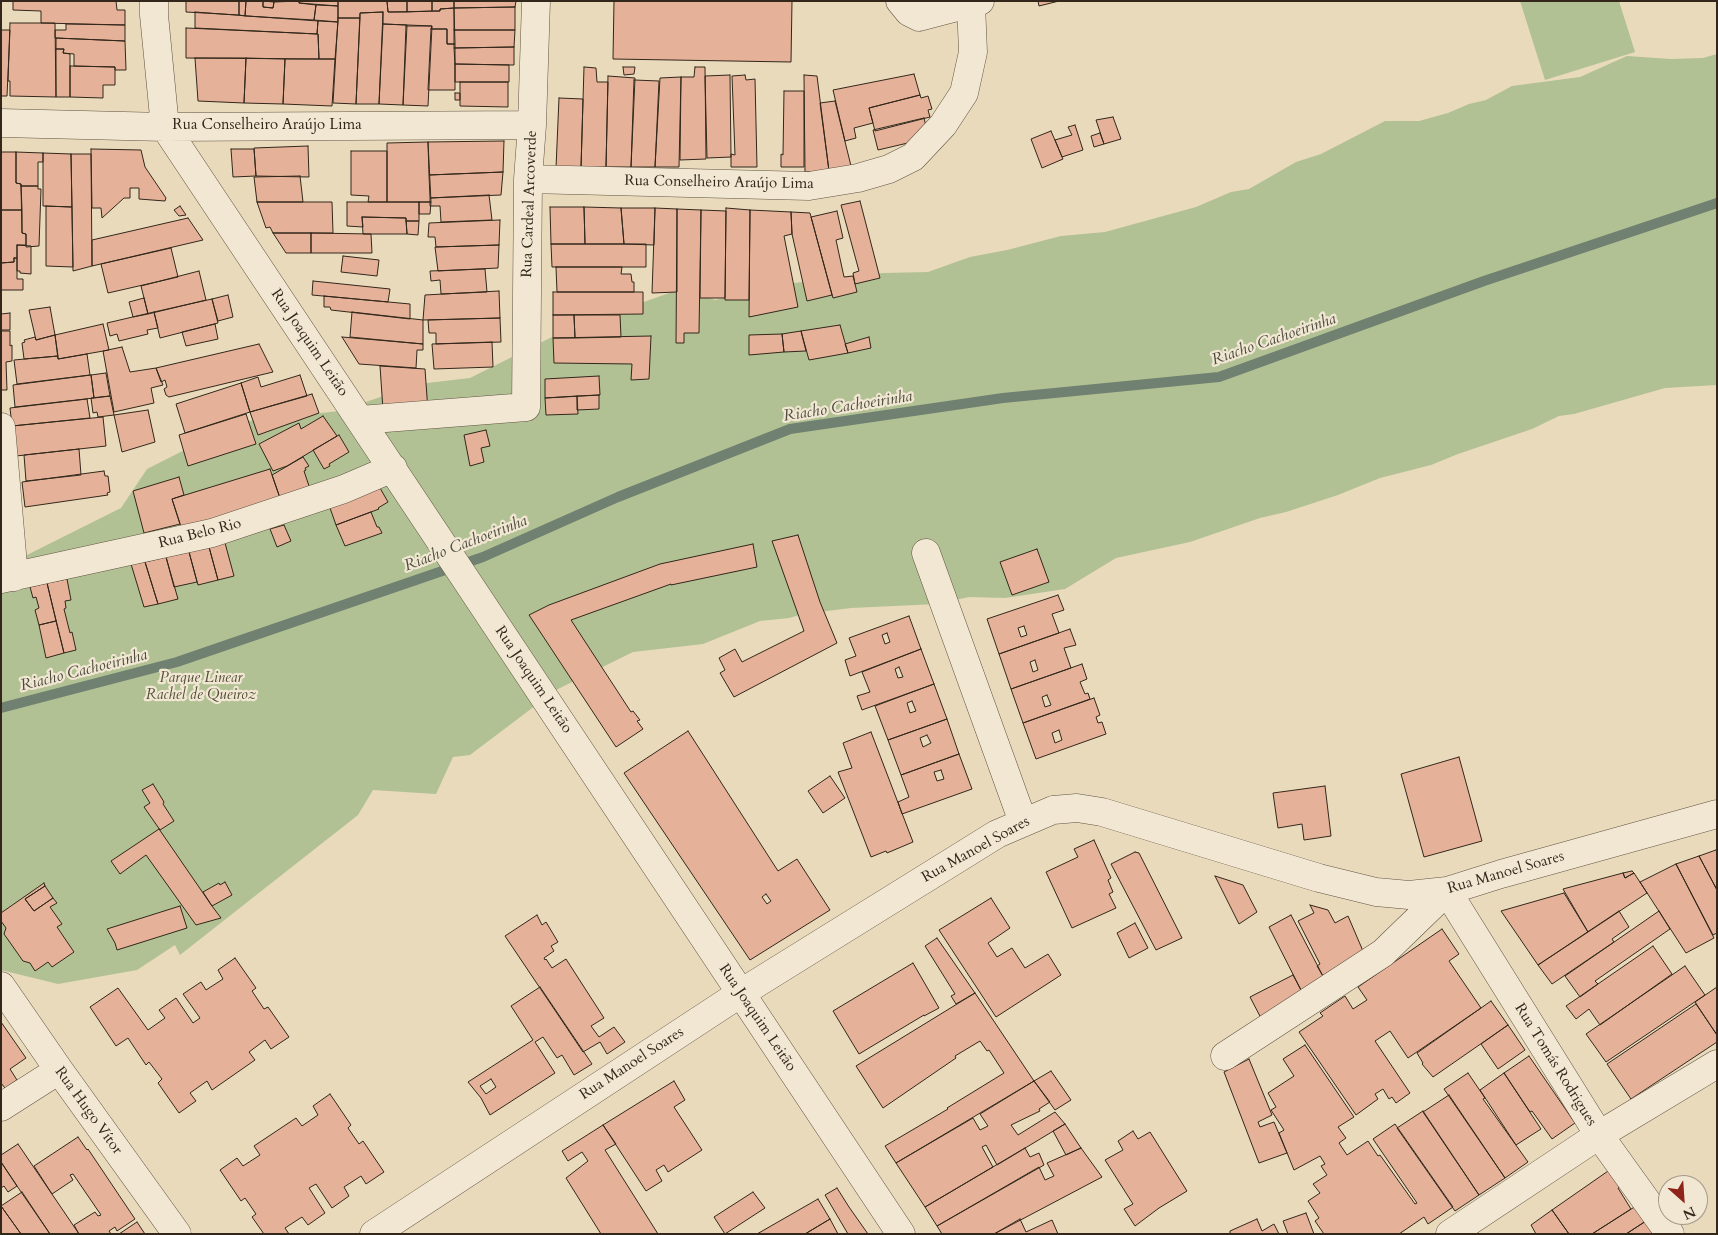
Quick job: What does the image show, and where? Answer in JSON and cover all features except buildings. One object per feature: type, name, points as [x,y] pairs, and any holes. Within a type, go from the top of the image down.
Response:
[{"type":"street","points":[[154,1],[165,127]]},
{"type":"street","name":"Rua Cardeal Arcoverde","points":[[360,420],[526,407],[528,180],[532,125],[536,1]]},
{"type":"street","points":[[900,2],[909,12],[918,17],[976,3]]},
{"type":"street","name":"Rua Conselheiro Araújo Lima","points":[[528,180],[809,186],[858,178],[889,169],[913,157],[943,125],[964,93],[973,52],[976,3]]},
{"type":"street","name":"Rua Conselheiro Araújo Lima","points":[[1,123],[165,127],[532,125]]},
{"type":"street","name":"Rua Joaquim Leitão","points":[[165,127],[901,1234]]},
{"type":"street","points":[[1,427],[8,578]]},
{"type":"street","name":"Rua Belo Rio","points":[[8,578],[212,533],[344,490],[393,468]]},
{"type":"street","points":[[926,553],[1023,822]]},
{"type":"street","name":"Rua Manoel Soares","points":[[374,1234],[741,993],[997,834],[1053,810],[1077,808],[1102,812],[1319,878],[1376,892],[1409,895],[1447,891],[1501,874],[1717,814]]},
{"type":"street","points":[[1224,1056],[1384,953],[1447,891]]},
{"type":"street","name":"Rua Tomás Rodrigues","points":[[1447,891],[1598,1135],[1670,1234]]},
{"type":"street","name":"Rua Hugo Vítor","points":[[1,986],[177,1234]]},
{"type":"street","points":[[1450,1234],[1598,1135],[1717,1064]]},
{"type":"street","points":[[1,1107],[59,1070]]},
{"type":"green space","points":[[1520,1],[1619,1],[1635,52],[1545,80]]},
{"type":"green space","name":"Parque Linear Rachel de Queiroz","points":[[1717,54],[1717,385],[1665,388],[1574,414],[1559,416],[1532,429],[1431,465],[1380,478],[1338,495],[1286,512],[1260,518],[1190,542],[1116,558],[1065,589],[1005,598],[969,597],[937,604],[851,608],[803,614],[789,618],[760,621],[703,644],[633,652],[556,690],[470,755],[453,757],[436,794],[373,790],[358,815],[180,955],[175,945],[137,970],[58,984],[1,970],[1,568],[121,508],[147,469],[240,422],[339,411],[419,384],[470,378],[550,338],[683,288],[715,300],[794,283],[883,273],[928,272],[970,257],[1061,236],[1105,232],[1196,207],[1231,192],[1249,189],[1296,162],[1321,154],[1385,121],[1419,121],[1486,100],[1512,86],[1580,77],[1627,56],[1671,59],[1703,58]]},
{"type":"waterway","name":"Riacho Cachoeirinha","points":[[1,708],[177,662],[483,557],[618,497],[790,429],[1003,398],[1219,377],[1484,281],[1717,203]]}]
